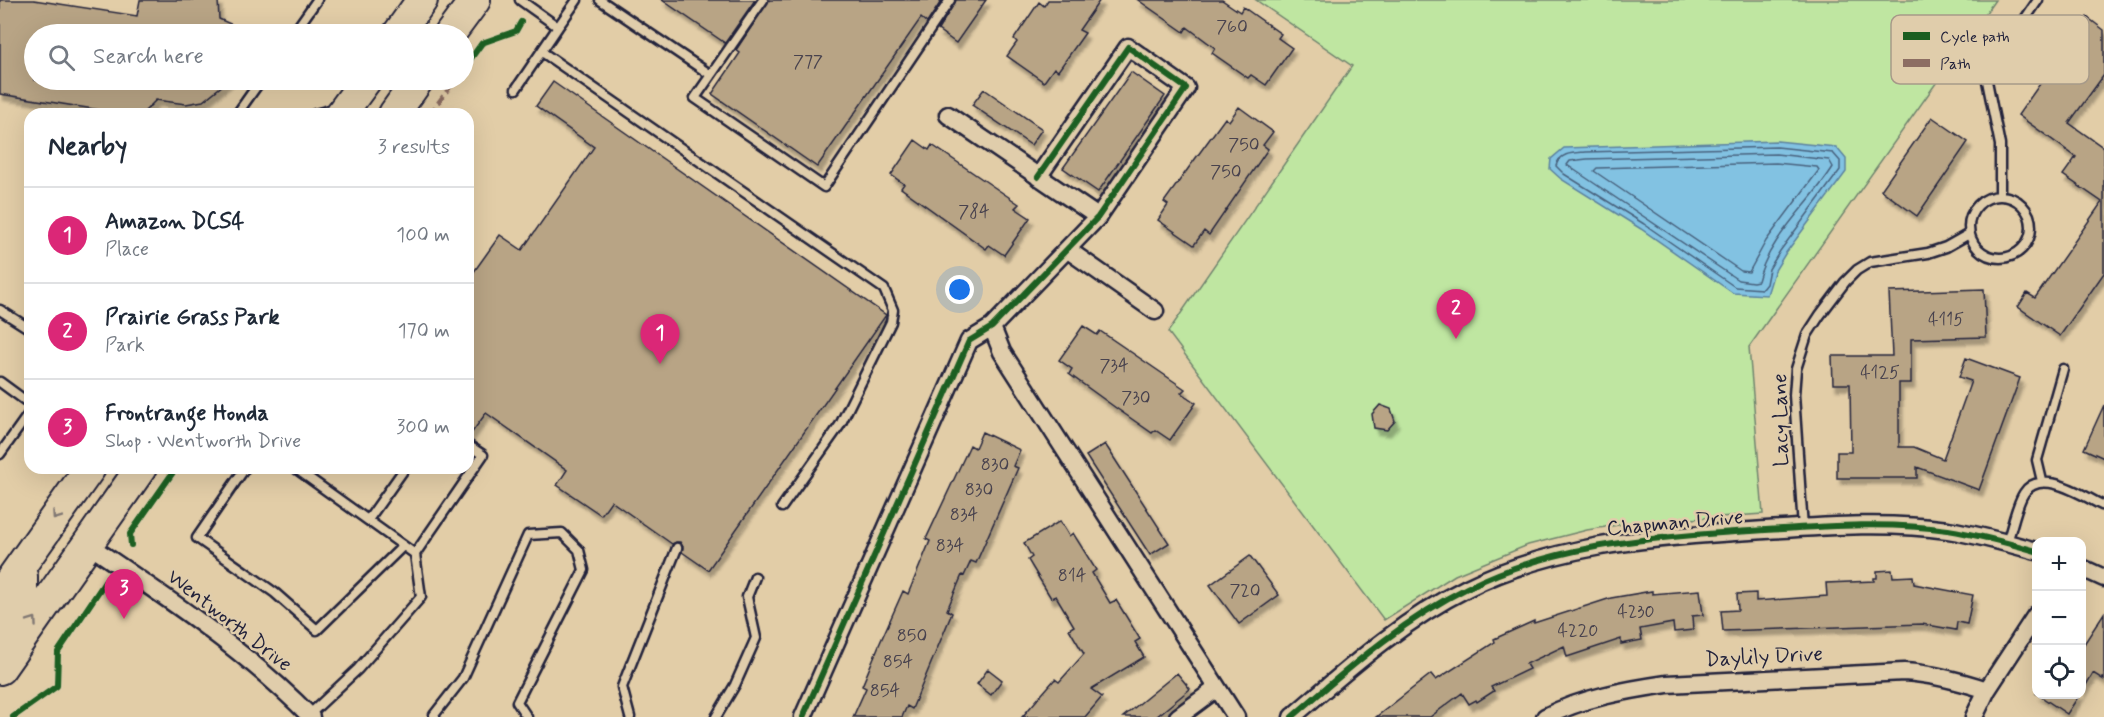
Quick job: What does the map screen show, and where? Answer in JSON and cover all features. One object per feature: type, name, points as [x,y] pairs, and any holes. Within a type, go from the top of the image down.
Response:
[{"type":"highway","points":[[405,24],[422,0]]},
{"type":"highway","points":[[457,24],[475,0]]},
{"type":"highway","points":[[345,108],[359,90]]},
{"type":"highway","points":[[398,108],[411,90]]},
{"type":"highway","points":[[0,595],[86,474]]},
{"type":"highway","points":[[0,669],[137,474]]},
{"type":"highway","points":[[0,629],[22,598],[22,564]]},
{"type":"street","points":[[803,717],[969,341],[992,327],[1098,217],[1186,88],[1128,47],[1038,177]]},
{"type":"street","points":[[948,115],[1098,217]]},
{"type":"street","points":[[1068,250],[1155,311]]},
{"type":"street","points":[[992,327],[1002,352],[1236,717]]},
{"type":"street","name":"Chapman Drive","points":[[1292,717],[1401,627],[1468,587],[1503,573],[1578,549],[1654,537],[1870,525],[1948,530],[2032,550]]},
{"type":"street","name":"Wentworth Drive","points":[[87,544],[212,630],[273,680],[309,716]]},
{"type":"street","points":[[2086,570],[2104,578]]},
{"type":"street","points":[[1974,717],[1987,690],[2032,622]]},
{"type":"street","name":"Daylily Drive","points":[[1545,717],[1605,696],[1636,688],[1667,684],[1904,672],[1926,674],[1987,690]]},
{"type":"street","points":[[1178,717],[1217,688]]},
{"type":"lane","points":[[300,24],[317,0]]},
{"type":"lane","points":[[520,0],[558,27]]},
{"type":"lane","points":[[516,89],[577,0]]},
{"type":"lane","points":[[600,0],[711,75]]},
{"type":"lane","points":[[763,0],[695,98],[824,187],[950,0]]},
{"type":"lane","points":[[2028,15],[2038,0]]},
{"type":"lane","points":[[542,52],[884,289],[893,310],[891,322],[840,424],[782,507]]},
{"type":"lane","points":[[1988,84],[2000,145],[2000,195]]},
{"type":"lane","points":[[241,108],[254,90]]},
{"type":"lane","points":[[2000,195],[2011,197],[2022,204],[2031,220],[2032,229],[2030,240],[2022,250],[2007,258],[1989,257],[1977,248],[1969,234],[1970,218],[1977,206],[1982,201],[2000,195]]},
{"type":"lane","name":"Lacy Lane","points":[[1803,528],[1794,396],[1796,369],[1807,335],[1845,282],[1857,270],[1870,262],[1928,253],[1946,247],[1969,234]]},
{"type":"lane","points":[[0,310],[24,325]]},
{"type":"lane","points":[[2042,481],[2037,460],[2063,369]]},
{"type":"lane","points":[[0,382],[24,400]]},
{"type":"lane","points":[[0,454],[24,420]]},
{"type":"lane","points":[[474,448],[483,455],[474,468]]},
{"type":"lane","points":[[241,474],[197,538],[275,593],[317,630],[403,546]]},
{"type":"lane","points":[[303,474],[415,554]]},
{"type":"lane","points":[[368,520],[401,474]]},
{"type":"lane","points":[[309,716],[358,669],[422,597],[415,554],[470,474]]},
{"type":"lane","points":[[2007,542],[2024,494],[2031,486],[2042,481],[2057,484],[2104,506]]},
{"type":"lane","points":[[435,717],[434,715],[463,678],[528,535],[562,533],[579,550],[584,570],[517,702],[528,717]]},
{"type":"lane","points":[[630,717],[622,687],[677,548]]},
{"type":"lane","points":[[716,717],[735,685],[756,638],[747,597],[755,577]]},
{"type":"green space","points":[[1256,0],[1995,0],[1984,15],[1891,15],[1891,84],[1935,84],[1749,347],[1763,514],[1630,523],[1587,530],[1528,545],[1455,575],[1384,620],[1168,332],[1352,66]]},
{"type":"water","points":[[1777,141],[1836,147],[1846,159],[1846,172],[1785,254],[1774,272],[1767,295],[1733,293],[1641,229],[1561,179],[1550,169],[1551,159],[1564,148]]},
{"type":"building","points":[[0,0],[34,0],[137,16],[140,0],[218,0],[219,19],[230,24],[24,24],[24,90],[217,90],[203,101],[186,104],[156,100],[148,108],[88,108],[0,94]]},
{"type":"building","points":[[662,0],[755,0],[725,43]]},
{"type":"building","points":[[769,0],[942,0],[927,23],[921,18],[817,167],[712,94],[740,53],[736,50]]},
{"type":"building","points":[[956,0],[986,0],[956,43],[938,30]]},
{"type":"building","points":[[1048,0],[1100,0],[1079,30],[1085,33],[1058,71],[1054,68],[1044,82],[1007,56],[1017,42],[1014,39],[1039,2],[1044,6]]},
{"type":"building","points":[[1138,0],[1222,0],[1240,12],[1243,7],[1281,34],[1278,38],[1292,48],[1266,85],[1251,75],[1248,78],[1212,53],[1215,48],[1187,27],[1184,32]]},
{"type":"building","points":[[2089,19],[2104,30],[2104,75],[2069,123],[2104,148],[2104,273],[2060,336],[2018,307],[2027,293],[2035,298],[2102,202],[2063,175],[2076,157],[2018,115],[2040,84],[2089,84]]},
{"type":"building","points":[[1131,72],[1165,96],[1098,192],[1063,168]]},
{"type":"building","points":[[553,82],[886,315],[708,570],[682,552],[683,547],[680,542],[672,544],[611,501],[601,515],[557,485],[567,470],[486,413],[474,430],[474,272],[500,235],[522,250],[594,147],[536,106]]},
{"type":"building","points":[[984,89],[1042,129],[1031,145],[972,105]]},
{"type":"building","points":[[1239,107],[1273,132],[1263,145],[1268,149],[1209,235],[1204,231],[1194,245],[1158,220],[1168,205],[1164,202],[1225,118],[1229,121]]},
{"type":"building","points":[[1932,117],[1968,142],[1917,216],[1881,190]]},
{"type":"building","points":[[915,140],[929,150],[932,145],[1019,204],[1015,208],[1030,218],[1004,255],[989,245],[986,249],[901,188],[904,184],[891,175]]},
{"type":"building","points":[[1984,289],[1986,337],[1911,339],[1911,383],[1899,383],[1899,447],[1914,447],[1943,459],[1971,381],[1959,377],[1966,358],[2020,378],[1979,490],[1917,467],[1917,478],[1837,478],[1837,452],[1851,452],[1850,384],[1833,384],[1832,356],[1892,356],[1889,292]]},
{"type":"building","points":[[1083,326],[1097,335],[1100,331],[1185,389],[1181,393],[1196,403],[1170,440],[1155,430],[1152,433],[1069,374],[1072,369],[1059,360]]},
{"type":"building","points":[[1380,405],[1391,409],[1395,421],[1387,430],[1374,428],[1372,414]]},
{"type":"building","points":[[2104,405],[2104,458],[2084,449]]},
{"type":"building","points":[[982,432],[1020,450],[1013,466],[1018,468],[976,563],[971,561],[964,576],[962,575],[947,610],[952,613],[912,709],[907,706],[902,717],[853,717],[866,688],[862,686],[879,645],[903,591],[908,594],[930,541],[926,539],[970,445],[975,448]]},
{"type":"building","points":[[1105,444],[1169,543],[1150,555],[1086,456]]},
{"type":"building","points":[[1060,521],[1069,536],[1073,533],[1096,570],[1092,573],[1110,603],[1116,600],[1140,639],[1135,642],[1144,657],[1091,689],[1102,697],[1085,717],[1022,717],[1055,679],[1059,682],[1084,654],[1069,629],[1074,626],[1056,596],[1051,598],[1028,560],[1032,557],[1024,543]]},
{"type":"building","points":[[1250,556],[1279,595],[1239,624],[1210,585]]},
{"type":"building","points":[[1892,570],[1893,577],[1913,576],[1914,584],[1973,595],[1967,624],[1957,622],[1956,630],[1922,624],[1723,631],[1721,611],[1738,610],[1737,594],[1756,593],[1756,601],[1827,596],[1826,583],[1874,581],[1874,578],[1877,578],[1877,571]]},
{"type":"building","points":[[1700,590],[1703,615],[1692,616],[1693,630],[1674,632],[1673,623],[1640,629],[1642,640],[1621,644],[1621,639],[1567,657],[1564,646],[1526,664],[1529,669],[1491,687],[1494,691],[1477,702],[1476,700],[1469,704],[1462,693],[1430,717],[1376,717],[1431,674],[1436,680],[1495,642],[1494,639],[1534,621],[1534,623],[1611,598],[1652,591],[1652,594]]},
{"type":"building","points":[[2104,613],[2104,680],[2093,673],[2086,685],[2086,645],[2086,641]]},
{"type":"building","points":[[988,669],[1002,680],[991,695],[977,684]]},
{"type":"building","points":[[1177,673],[1190,689],[1156,717],[1123,717]]},
{"type":"building","points":[[2044,699],[2077,699],[2067,714]]},
{"type":"marked path","points":[[434,108],[448,90]]},
{"type":"cycle path","points":[[474,54],[482,43],[516,31],[521,22]]},
{"type":"cycle path","points":[[803,717],[969,341],[992,327],[1098,217],[1186,88],[1128,47],[1038,177]]},
{"type":"cycle path","points":[[131,545],[130,534],[172,474]]},
{"type":"cycle path","points":[[1292,717],[1375,647],[1443,601],[1499,574],[1564,553],[1666,537],[1869,525],[1948,530],[2032,550]]},
{"type":"cycle path","points":[[13,717],[57,686],[58,652],[105,582]]},
{"type":"place","name":"Prairie Grass Park","points":[[1456,339]]},
{"type":"place","name":"Amazon DCS4","points":[[660,364]]},
{"type":"place","name":"Frontrange Honda","points":[[124,619]]}]
